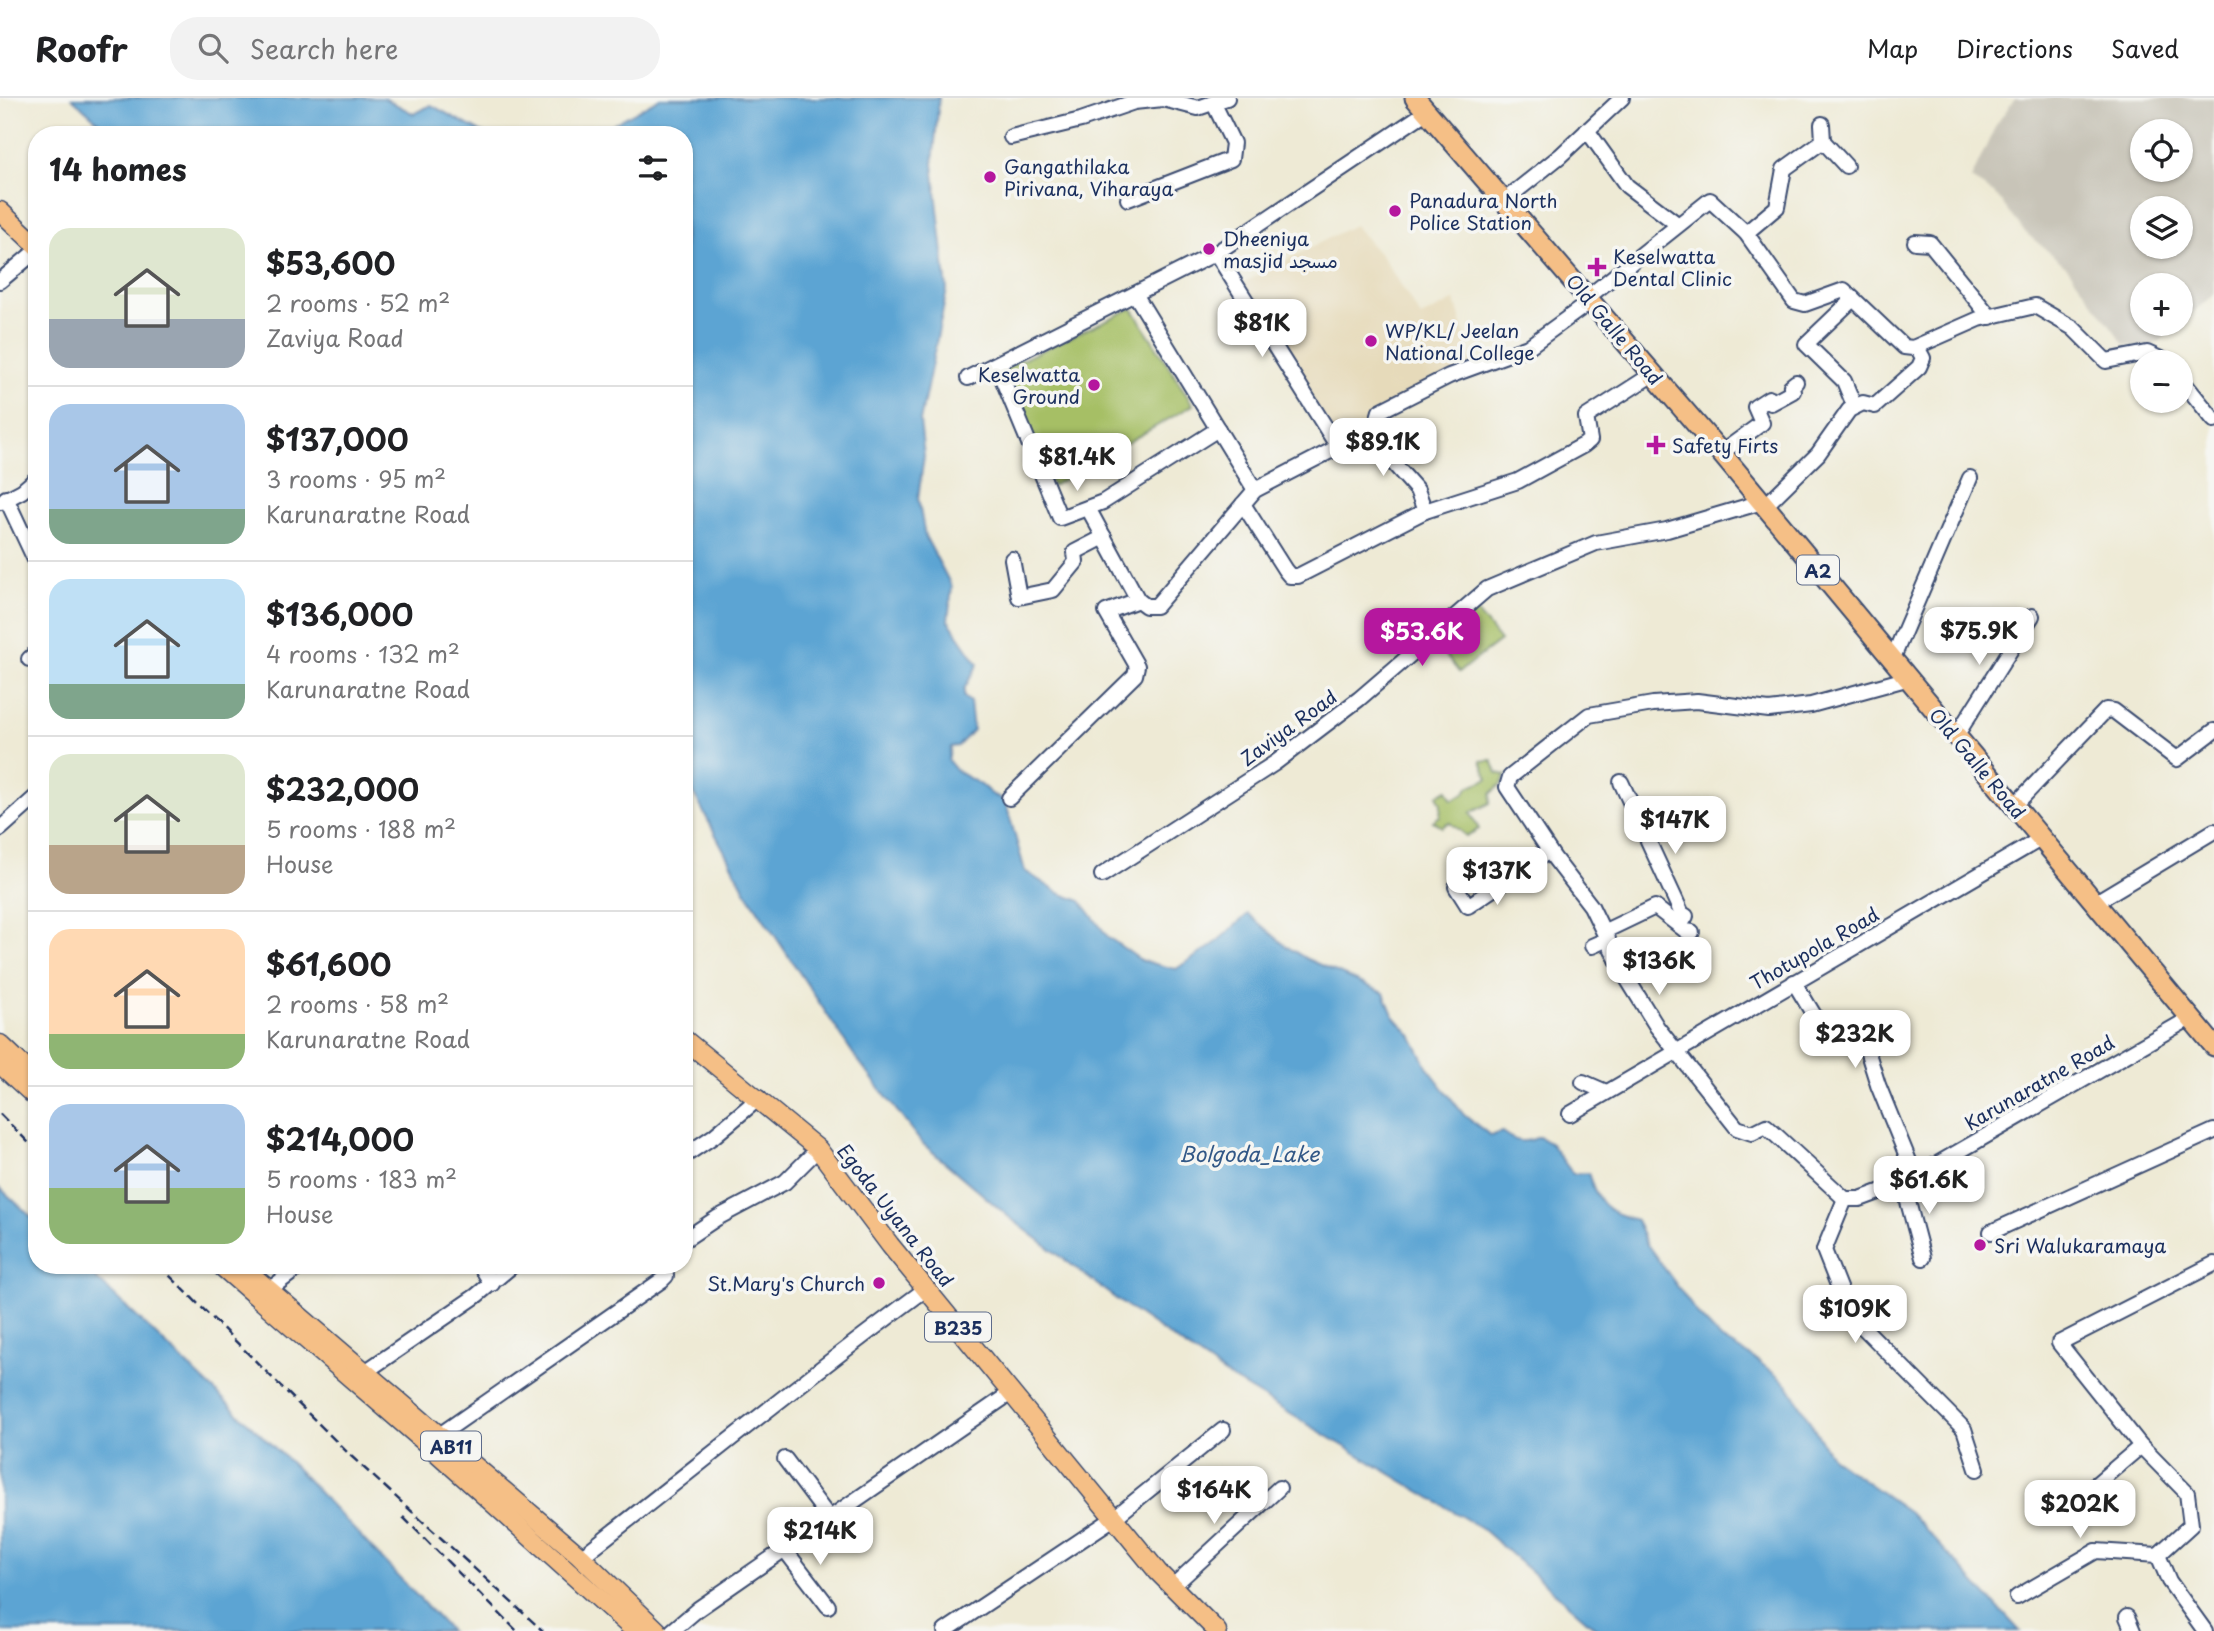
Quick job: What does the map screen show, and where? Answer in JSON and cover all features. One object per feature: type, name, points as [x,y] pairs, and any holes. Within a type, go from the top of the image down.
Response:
[{"type":"highway","name":"Old Galle Road","points":[[1420,105],[1505,200],[1721,453],[1906,679],[2096,902],[2214,1046]]},
{"type":"main road","points":[[0,211],[28,239]]},
{"type":"main road","points":[[0,1044],[28,1070]]},
{"type":"main road","name":"Egoda Uyana Road","points":[[693,1046],[818,1149],[926,1289],[1114,1518],[1172,1587],[1217,1631]]},
{"type":"main road","points":[[0,1064],[28,1090]]},
{"type":"main road","name":"AB11","points":[[231,1274],[433,1440],[579,1555],[658,1631]]},
{"type":"main road","name":"AB11","points":[[251,1274],[365,1372],[635,1631]]},
{"type":"street","points":[[1011,136],[1081,120],[1134,102],[1163,99],[1198,108],[1221,101],[1233,144],[1231,159],[1128,199]]},
{"type":"street","points":[[1505,200],[1587,130],[1616,101]]},
{"type":"street","points":[[968,378],[997,366],[1216,253],[1420,105]]},
{"type":"street","points":[[1822,124],[1823,141],[1846,166]]},
{"type":"street","points":[[1587,130],[1627,186],[1677,224]]},
{"type":"street","points":[[1746,233],[1777,207],[1784,169],[1823,141]]},
{"type":"street","points":[[1424,510],[1417,490],[1395,466],[1375,428],[1380,411],[1436,382],[1528,347],[1710,200],[1746,233],[1794,301],[1805,304],[1844,290],[1904,347],[1917,346],[1990,317],[2035,306],[2073,328],[2106,361],[2130,356]]},
{"type":"street","points":[[1915,242],[1930,243],[1990,317]]},
{"type":"street","points":[[1216,253],[1338,447]]},
{"type":"street","points":[[0,281],[28,256]]},
{"type":"street","points":[[1135,294],[1255,490]]},
{"type":"street","points":[[1853,299],[1806,344],[1844,381],[1854,405]]},
{"type":"street","points":[[1854,405],[1875,405],[1919,367],[1923,358],[1917,346]]},
{"type":"street","points":[[997,366],[1060,518],[1103,502],[1219,429]]},
{"type":"street","points":[[1243,504],[1290,576],[1298,576],[1424,510],[1518,481],[1584,445],[1590,440],[1586,417],[1653,374]]},
{"type":"street","points":[[1721,453],[1762,423],[1755,407],[1769,398],[1771,403],[1779,401],[1793,391],[1791,386],[1796,382]]},
{"type":"street","points":[[2193,394],[2214,419]]},
{"type":"street","points":[[1763,504],[1818,454],[1854,405]]},
{"type":"street","points":[[1088,508],[1138,600],[1146,606],[1156,606],[1255,490],[1375,428]]},
{"type":"street","points":[[1892,660],[1970,478]]},
{"type":"street","points":[[28,486],[3,501],[28,547]]},
{"type":"street","name":"Zaviya Road","points":[[1102,875],[1275,763],[1359,699],[1487,589],[1596,543],[1667,530],[1763,504]]},
{"type":"street","points":[[1012,559],[1019,597],[1052,590],[1076,562],[1075,552],[1104,537]]},
{"type":"street","points":[[1009,799],[1135,675],[1137,666],[1106,612],[1138,600]]},
{"type":"street","points":[[1956,736],[2032,615]]},
{"type":"street","points":[[1906,679],[1811,705],[1769,710],[1697,701],[1653,704],[1589,715],[1510,777],[1507,787],[1549,851],[1591,906],[1623,972],[1657,1027],[1737,1128],[1752,1133],[1766,1126],[1845,1199],[1824,1250],[1849,1313],[1964,1429],[1977,1469]]},
{"type":"street","points":[[2014,806],[2106,710],[2114,711],[2177,759],[2214,731]]},
{"type":"street","points":[[1592,946],[1655,907],[1689,922],[1682,914],[1621,782]]},
{"type":"street","points":[[0,828],[28,804]]},
{"type":"street","points":[[1637,821],[1655,814]]},
{"type":"street","points":[[2096,902],[2214,831]]},
{"type":"street","name":"Thotupola Road","points":[[1570,1114],[2042,838]]},
{"type":"street","points":[[1456,887],[1468,906],[1549,851]]},
{"type":"street","points":[[1794,982],[1829,1040],[1863,1034],[1909,1180],[1923,1258]]},
{"type":"street","name":"Karunaratne Road","points":[[1845,1199],[1860,1199],[1909,1180],[2192,1017]]},
{"type":"street","points":[[1583,1082],[1606,1092]]},
{"type":"street","points":[[693,1150],[759,1098]]},
{"type":"street","points":[[1991,1232],[2214,1131]]},
{"type":"street","points":[[693,1234],[717,1218],[785,1182],[818,1149]]},
{"type":"street","points":[[2017,1597],[2096,1551],[2158,1555],[2191,1525],[2187,1493],[2141,1446],[2059,1343],[2214,1264]]},
{"type":"street","points":[[270,1289],[290,1274]]},
{"type":"street","points":[[486,1274],[492,1284]]},
{"type":"street","points":[[365,1372],[503,1274]]},
{"type":"street","points":[[433,1440],[662,1280],[666,1274]]},
{"type":"street","points":[[579,1555],[586,1553],[799,1382],[926,1289]]},
{"type":"street","points":[[672,1631],[698,1609],[1012,1392]]},
{"type":"street","points":[[945,1631],[1114,1518],[1223,1430]]},
{"type":"street","points":[[2074,1503],[2141,1446]]},
{"type":"street","points":[[786,1459],[830,1519]]},
{"type":"street","points":[[1172,1587],[1279,1488]]},
{"type":"street","points":[[785,1550],[828,1606]]},
{"type":"street","points":[[2158,1555],[2169,1581],[2205,1631]]},
{"type":"street","points":[[2127,1617],[2133,1631]]},
{"type":"shaded area","points":[[2015,98],[2214,98],[2214,294],[2193,312],[2193,273],[2130,273],[2130,336],[2166,336],[2145,349],[2124,344],[2067,267],[2026,233],[1994,193],[1971,179],[1996,125]]},
{"type":"shaded area","name":"WP/KL/ Jeelan National College","points":[[1354,225],[1384,259],[1421,317],[1455,300],[1473,365],[1379,409],[1368,424],[1337,438],[1241,284]]},
{"type":"green space","name":"Keselwatta Ground","points":[[1132,308],[1193,405],[1052,486],[1002,369]]},
{"type":"green space","points":[[1476,611],[1500,641],[1459,672],[1438,646]]},
{"type":"green space","points":[[1492,760],[1497,773],[1506,775],[1491,794],[1490,803],[1470,813],[1479,829],[1466,836],[1449,822],[1442,827],[1433,821],[1440,816],[1441,804],[1437,795],[1447,790],[1452,800],[1465,793],[1468,787],[1488,779],[1481,761]]},
{"type":"water","points":[[72,98],[384,98],[414,114],[431,105],[470,126],[103,126]]},
{"type":"water","name":"Bolgoda_Lake","points":[[660,98],[939,98],[933,164],[947,290],[920,421],[924,456],[918,498],[925,536],[952,587],[948,620],[978,664],[964,689],[964,697],[970,702],[973,730],[958,746],[951,747],[948,760],[960,773],[1005,800],[1025,871],[1059,893],[1081,901],[1108,937],[1142,961],[1176,969],[1212,946],[1248,914],[1286,946],[1307,959],[1384,993],[1393,1015],[1411,1035],[1428,1068],[1464,1115],[1491,1136],[1502,1132],[1515,1140],[1524,1141],[1539,1137],[1551,1144],[1573,1174],[1588,1173],[1604,1205],[1636,1220],[1646,1243],[1699,1316],[1721,1339],[1758,1361],[1788,1385],[1832,1458],[1909,1512],[2020,1631],[1599,1631],[1481,1528],[1232,1379],[1120,1302],[1009,1217],[921,1142],[854,1055],[746,892],[693,792],[693,126],[610,126]]},
{"type":"water","points":[[0,1188],[28,1214],[28,1274],[91,1274],[295,1467],[450,1631],[0,1631]]},
{"type":"railway","points":[[0,1114],[28,1142]]},
{"type":"railway","points":[[168,1274],[351,1456],[543,1631]]},
{"type":"railway","points":[[403,1517],[517,1631]]},
{"type":"place","name":"Gangathilaka Pirivana, Viharaya","points":[[990,177]]},
{"type":"place","name":"Panadura North Police Station","points":[[1395,211]]},
{"type":"place","name":"Dheeniya masjid مسجد","points":[[1209,249]]},
{"type":"place","name":"Keselwatta Dental Clinic","points":[[1597,267]]},
{"type":"place","name":"WP/KL/ Jeelan National College","points":[[1371,341]]},
{"type":"place","name":"Keselwatta Ground","points":[[1094,385]]},
{"type":"place","name":"Safety Firts","points":[[1656,445]]},
{"type":"place","name":"Sri Walukaramaya","points":[[1980,1245]]},
{"type":"place","name":"St.Mary's Church","points":[[879,1283]]}]
